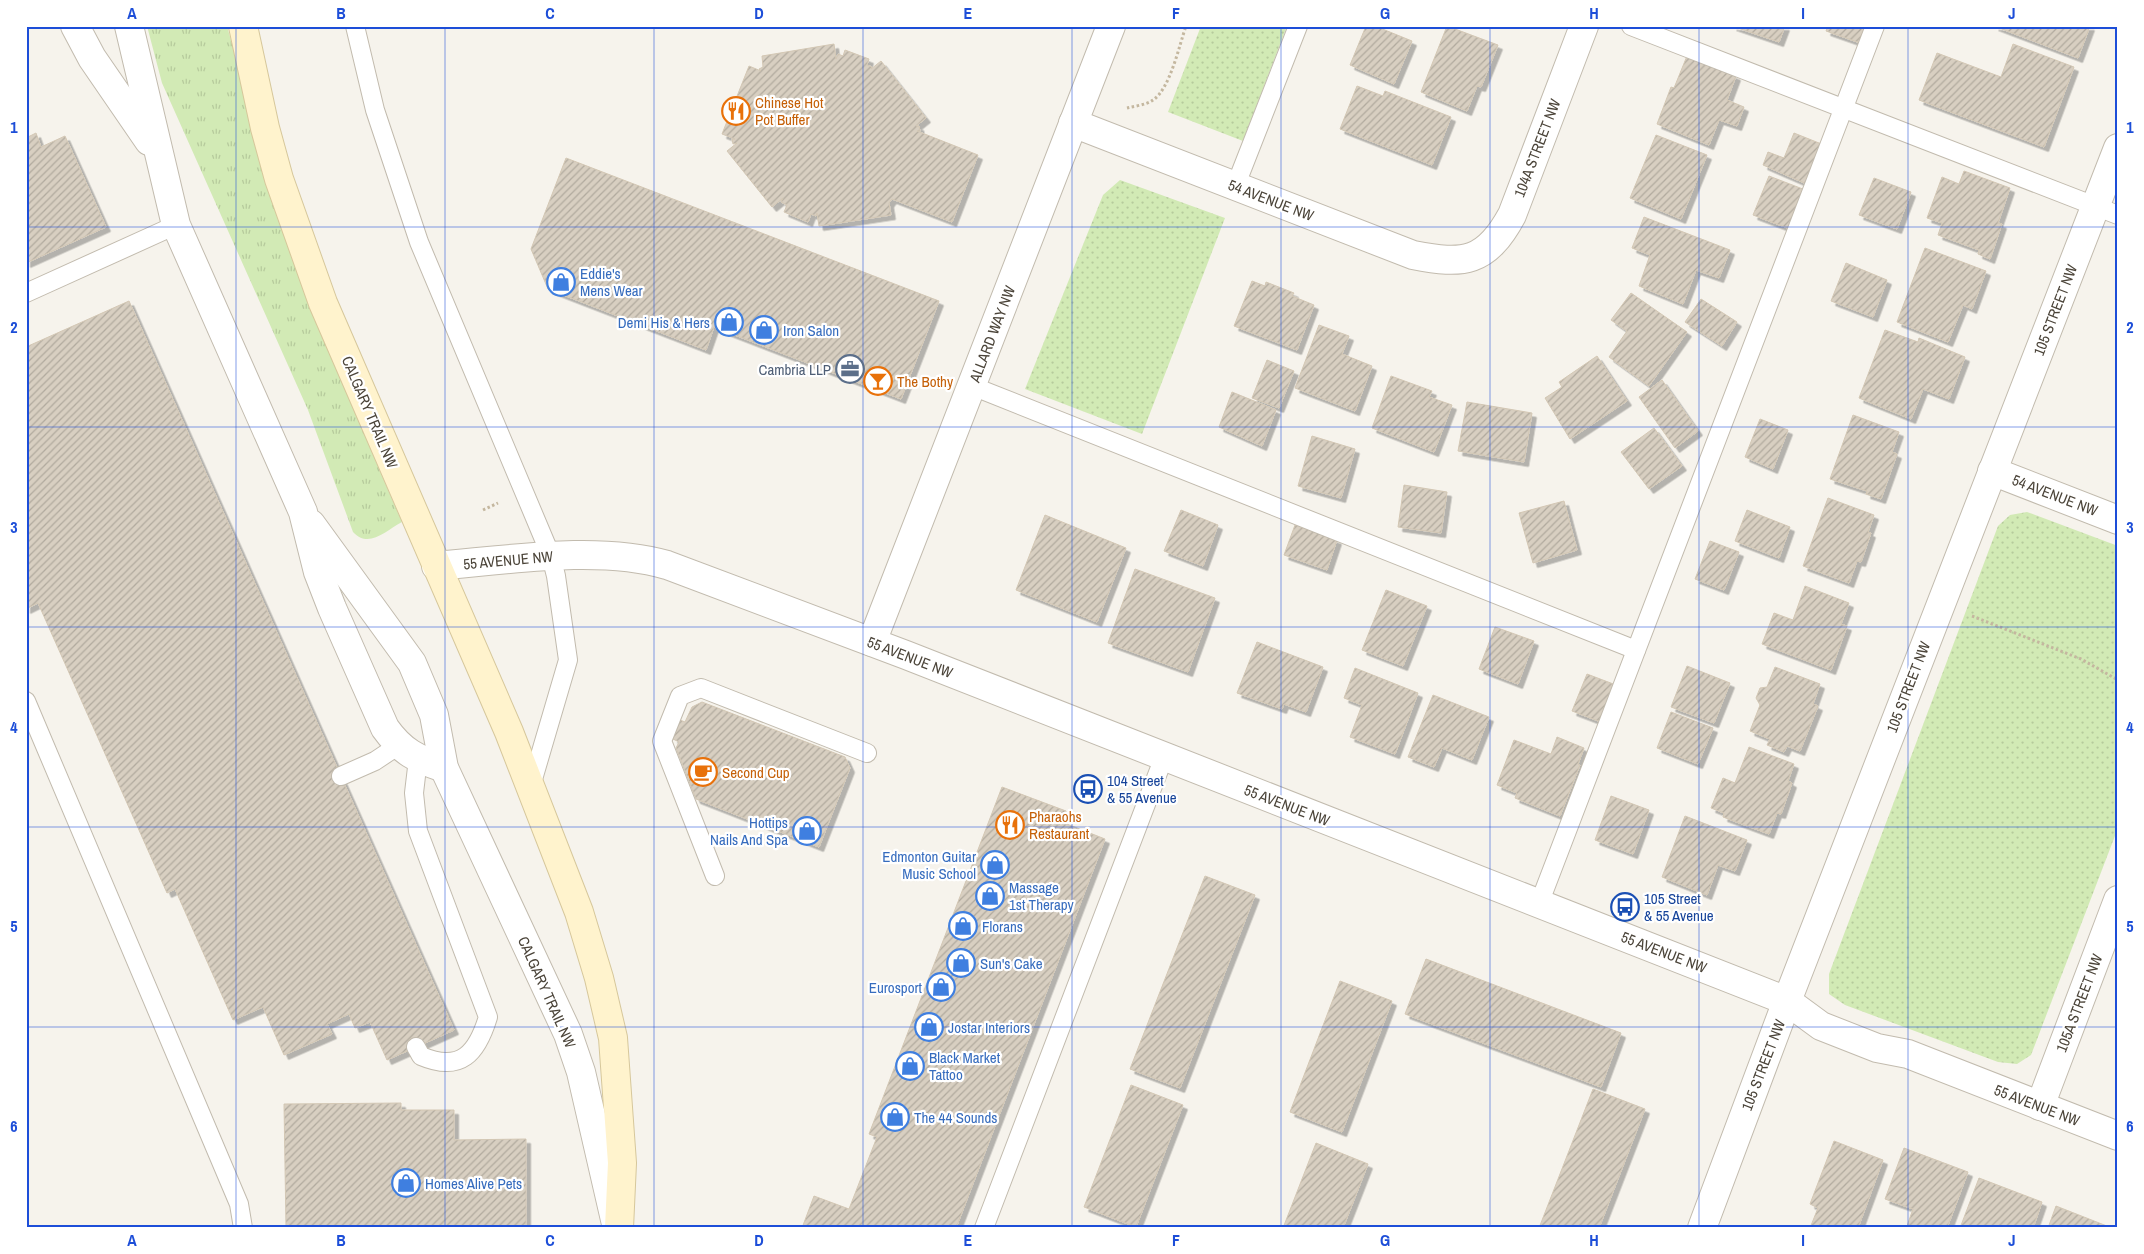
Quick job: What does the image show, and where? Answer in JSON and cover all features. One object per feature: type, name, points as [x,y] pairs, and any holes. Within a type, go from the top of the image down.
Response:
[{"type":"main road","name":"CALGARY TRAIL NW","points":[[243,26],[265,128],[279,180],[323,303],[531,786],[579,912],[607,1008],[614,1054],[622,1163],[618,1228]]},
{"type":"street","name":"CALGARY TRAIL NW","points":[[75,26],[92,58],[157,152]]},
{"type":"street","name":"CALGARY TRAIL NW","points":[[129,26],[157,152],[176,225],[303,512],[318,572],[385,728],[409,752]]},
{"type":"street","name":"ALLARD WAY NW","points":[[872,642],[1111,26]]},
{"type":"street","name":"104A STREET NW","points":[[1473,257],[1489,246],[1503,232],[1512,215],[1584,26]]},
{"type":"street","name":"54 AVENUE NW","points":[[1073,123],[1413,254],[1456,261],[1473,257]]},
{"type":"street","name":"105 STREET NW","points":[[1702,1228],[1787,1001],[1992,471],[2106,211],[2118,148]]},
{"type":"street","name":"54 AVENUE NW","points":[[1992,471],[2118,520]]},
{"type":"street","name":"CALGARY TRAIL NW","points":[[303,512],[412,664],[434,715],[444,768],[568,1034],[581,1072],[618,1228]]},
{"type":"street","name":"55 AVENUE NW","points":[[436,566],[551,556],[646,559],[667,565],[872,642],[1787,1001],[1813,1021],[1828,1029],[1877,1048],[1908,1054],[2118,1136]]},
{"type":"street","points":[[409,752],[444,768]]},
{"type":"street","name":"105A STREET NW","points":[[2040,1106],[2118,900]]},
{"type":"lane","points":[[355,26],[375,110],[419,242],[551,556],[556,576],[568,660],[531,786]]},
{"type":"lane","points":[[1235,187],[1298,26]]},
{"type":"lane","points":[[1631,26],[2106,211]]},
{"type":"lane","points":[[1539,904],[1875,26]]},
{"type":"lane","points":[[26,293],[176,225]]},
{"type":"lane","points":[[972,386],[1636,650]]},
{"type":"lane","points":[[715,876],[662,741],[680,696],[701,688],[867,753]]},
{"type":"lane","points":[[26,701],[239,1204],[242,1228]]},
{"type":"lane","points":[[341,776],[375,760],[409,752],[418,831],[488,1016],[478,1045],[460,1060],[437,1063],[421,1056],[416,1047]]},
{"type":"lane","points":[[984,1228],[1164,757]]},
{"type":"path","points":[[1125,109],[1152,102],[1159,95],[1165,86],[1186,26]]},
{"type":"path","points":[[483,510],[501,501]]},
{"type":"path","points":[[1971,615],[2082,659],[2118,680]]},
{"type":"green space","points":[[147,26],[227,26],[263,152],[303,276],[338,369],[402,522],[377,537],[365,539],[353,532],[308,410],[162,83]]},
{"type":"green space","points":[[1201,26],[1287,26],[1243,141],[1168,112]]},
{"type":"green space","points":[[1120,180],[1225,218],[1142,434],[1025,389],[1103,195]]},
{"type":"green space","points":[[2027,512],[2118,546],[2118,828],[2031,1055],[2017,1064],[1998,1062],[1845,1005],[1829,994],[1829,974],[1998,526],[2010,515]]},
{"type":"building","points":[[1366,26],[1375,26],[1412,41],[1394,84],[1350,65]]},
{"type":"building","points":[[1447,26],[1498,45],[1481,87],[1477,86],[1467,111],[1421,92]]},
{"type":"building","points":[[1732,26],[1785,26],[1779,42]]},
{"type":"building","points":[[1828,26],[1869,26],[1863,44],[1826,31]]},
{"type":"building","points":[[1994,26],[2090,26],[2078,58]]},
{"type":"building","points":[[834,44],[836,59],[838,54],[843,56],[845,50],[869,59],[867,65],[872,67],[871,69],[881,61],[926,118],[916,126],[919,126],[920,131],[917,131],[978,155],[952,222],[892,199],[889,203],[891,215],[819,226],[817,213],[816,216],[811,214],[808,222],[784,212],[787,205],[781,202],[783,198],[772,207],[727,151],[737,143],[733,144],[732,139],[735,139],[722,134],[749,66],[761,71],[759,69],[763,67],[762,56]]},
{"type":"building","points":[[2013,44],[2074,67],[2044,147],[1919,100],[1937,53],[2001,77]]},
{"type":"building","points":[[1687,56],[1736,76],[1727,100],[1744,107],[1737,126],[1719,120],[1709,145],[1657,124],[1671,87],[1674,88]]},
{"type":"building","points":[[1357,86],[1383,96],[1385,91],[1451,117],[1432,165],[1340,129]]},
{"type":"building","points":[[36,133],[41,147],[65,136],[106,227],[26,263],[26,138]]},
{"type":"building","points":[[1794,133],[1824,145],[1809,185],[1763,165],[1768,152],[1784,158]]},
{"type":"building","points":[[1656,135],[1707,155],[1681,219],[1630,198]]},
{"type":"building","points":[[566,158],[939,301],[901,399],[714,327],[706,350],[548,289],[531,249]]},
{"type":"building","points":[[1964,171],[2010,188],[1998,223],[2002,224],[1990,259],[1978,254],[1979,250],[1938,235],[1942,223],[1927,218],[1942,177],[1959,184]]},
{"type":"building","points":[[1769,176],[1808,191],[1793,230],[1753,215]]},
{"type":"building","points":[[1874,178],[1911,192],[1897,229],[1859,215]]},
{"type":"building","points":[[1644,217],[1730,250],[1719,278],[1696,270],[1683,304],[1639,286],[1650,255],[1632,248]]},
{"type":"building","points":[[1925,248],[1986,271],[1972,309],[1963,305],[1948,342],[1897,322]]},
{"type":"building","points":[[1846,263],[1887,280],[1873,317],[1831,301]]},
{"type":"building","points":[[1252,281],[1265,286],[1266,282],[1294,293],[1292,296],[1314,305],[1297,350],[1234,326]]},
{"type":"building","points":[[1631,293],[1687,332],[1649,386],[1609,357],[1627,331],[1611,320]]},
{"type":"building","points":[[1701,299],[1737,322],[1722,346],[1685,322]]},
{"type":"building","points":[[129,301],[454,1030],[387,1060],[370,1022],[355,1028],[349,1014],[327,1024],[332,1034],[284,1055],[263,1007],[233,1020],[175,889],[167,893],[38,603],[26,609],[26,347]]},
{"type":"building","points":[[1319,325],[1349,336],[1342,354],[1372,366],[1355,411],[1295,388]]},
{"type":"building","points":[[1885,330],[1918,342],[1919,338],[1965,357],[1949,399],[1923,389],[1911,419],[1859,398]]},
{"type":"building","points":[[1597,356],[1627,401],[1570,439],[1545,398],[1562,387],[1559,382]]},
{"type":"building","points":[[1267,360],[1294,371],[1279,408],[1252,398]]},
{"type":"building","points":[[1391,376],[1432,391],[1429,397],[1452,405],[1434,452],[1372,428]]},
{"type":"building","points":[[1662,380],[1698,431],[1675,448],[1639,397]]},
{"type":"building","points":[[1232,392],[1276,410],[1262,446],[1219,427]]},
{"type":"building","points":[[1467,402],[1532,413],[1524,462],[1458,451]]},
{"type":"building","points":[[1853,415],[1899,432],[1892,452],[1897,454],[1881,499],[1866,494],[1867,491],[1830,479]]},
{"type":"building","points":[[1760,419],[1788,430],[1773,469],[1745,457]]},
{"type":"building","points":[[1654,428],[1682,466],[1649,489],[1621,452]]},
{"type":"building","points":[[1312,436],[1355,449],[1341,498],[1298,486]]},
{"type":"building","points":[[1404,485],[1447,492],[1441,533],[1398,527]]},
{"type":"building","points":[[1828,498],[1874,515],[1868,532],[1871,533],[1861,562],[1857,561],[1849,583],[1803,566]]},
{"type":"building","points":[[1564,501],[1577,550],[1533,563],[1519,513]]},
{"type":"building","points":[[1181,510],[1218,525],[1203,566],[1164,551]]},
{"type":"building","points":[[1747,510],[1790,527],[1779,558],[1735,541]]},
{"type":"building","points":[[1045,515],[1126,548],[1097,622],[1016,590]]},
{"type":"building","points":[[1295,525],[1337,540],[1327,570],[1284,555]]},
{"type":"building","points":[[1710,541],[1739,552],[1724,590],[1695,579]]},
{"type":"building","points":[[1135,569],[1215,598],[1188,672],[1108,643]]},
{"type":"building","points":[[1805,586],[1849,603],[1841,624],[1847,626],[1831,670],[1762,644],[1774,613],[1793,620]]},
{"type":"building","points":[[1386,590],[1427,606],[1403,666],[1362,650]]},
{"type":"building","points":[[1495,627],[1534,641],[1518,684],[1479,669]]},
{"type":"building","points":[[1257,642],[1323,667],[1306,712],[1284,704],[1282,709],[1237,693]]},
{"type":"building","points":[[1687,666],[1730,683],[1714,723],[1671,707]]},
{"type":"building","points":[[1775,667],[1820,684],[1813,704],[1818,706],[1800,751],[1787,746],[1784,752],[1767,745],[1770,739],[1750,731],[1760,705],[1756,698],[1760,688],[1767,687]]},
{"type":"building","points":[[1355,668],[1418,693],[1395,754],[1350,737],[1362,705],[1344,698]]},
{"type":"building","points":[[1587,674],[1616,685],[1601,722],[1572,711]]},
{"type":"building","points":[[1433,695],[1489,717],[1472,760],[1442,748],[1434,767],[1408,757]]},
{"type":"building","points":[[702,702],[845,757],[850,768],[819,847],[696,799],[676,748],[679,742],[673,739],[680,720],[685,722],[692,707]]},
{"type":"building","points":[[1671,712],[1713,728],[1698,764],[1657,748]]},
{"type":"building","points":[[1557,737],[1584,748],[1578,764],[1580,765],[1560,816],[1515,798],[1517,793],[1497,785],[1514,740],[1551,754]]},
{"type":"building","points":[[1749,747],[1794,764],[1788,781],[1792,783],[1781,814],[1777,813],[1769,834],[1723,817],[1724,813],[1711,808],[1723,778],[1735,783]]},
{"type":"building","points":[[1002,787],[1066,811],[1062,822],[1105,839],[956,1228],[802,1228],[814,1196],[849,1209],[877,1137],[869,1134]]},
{"type":"building","points":[[1611,796],[1649,810],[1633,854],[1595,840]]},
{"type":"building","points":[[1685,816],[1747,840],[1735,871],[1718,865],[1707,895],[1662,877]]},
{"type":"building","points":[[1205,876],[1255,895],[1180,1088],[1130,1069]]},
{"type":"building","points":[[1426,959],[1621,1033],[1601,1087],[1405,1014]]},
{"type":"building","points":[[1340,981],[1392,1001],[1342,1132],[1290,1112]]},
{"type":"building","points":[[1131,1085],[1183,1105],[1136,1227],[1084,1207]]},
{"type":"building","points":[[1593,1089],[1645,1109],[1599,1228],[1539,1228]]},
{"type":"building","name":"Homes Alive Pets","points":[[401,1103],[401,1110],[454,1110],[454,1140],[526,1139],[526,1228],[286,1228],[284,1104]]},
{"type":"building","points":[[1834,1141],[1883,1160],[1858,1228],[1810,1228],[1818,1208],[1810,1204]]},
{"type":"building","points":[[1316,1143],[1368,1164],[1343,1228],[1283,1228]]},
{"type":"building","points":[[1904,1148],[1968,1172],[1947,1228],[1913,1228],[1907,1226],[1913,1209],[1885,1199]]},
{"type":"building","points":[[1979,1178],[2042,1202],[2033,1228],[1960,1228]]},
{"type":"building","points":[[2056,1206],[2112,1228],[2048,1228]]},
{"type":"place","name":"Chinese Hot Pot Buffer","points":[[736,111]]},
{"type":"place","name":"Eddie's Mens Wear","points":[[561,282]]},
{"type":"place","name":"Demi His & Hers","points":[[729,322]]},
{"type":"place","name":"Iron Salon","points":[[764,330]]},
{"type":"place","name":"Cambria LLP","points":[[850,369]]},
{"type":"place","name":"The Bothy","points":[[878,381]]},
{"type":"place","name":"Second Cup","points":[[703,772]]},
{"type":"place","name":"104 Street & 55 Avenue","points":[[1088,789]]},
{"type":"place","name":"Pharaohs Restaurant","points":[[1010,825]]},
{"type":"place","name":"Hottips Nails And Spa","points":[[807,831]]},
{"type":"place","name":"Edmonton Guitar Music School","points":[[995,865]]},
{"type":"place","name":"Massage 1st Therapy","points":[[990,896]]},
{"type":"place","name":"105 Street & 55 Avenue","points":[[1625,907]]},
{"type":"place","name":"Florans","points":[[963,926]]},
{"type":"place","name":"Sun's Cake","points":[[961,963]]},
{"type":"place","name":"Eurosport","points":[[941,987]]},
{"type":"place","name":"Jostar Interiors","points":[[929,1027]]},
{"type":"place","name":"Black Market Tattoo","points":[[910,1066]]},
{"type":"place","name":"The 44 Sounds","points":[[895,1117]]},
{"type":"place","name":"Homes Alive Pets","points":[[406,1183]]}]
